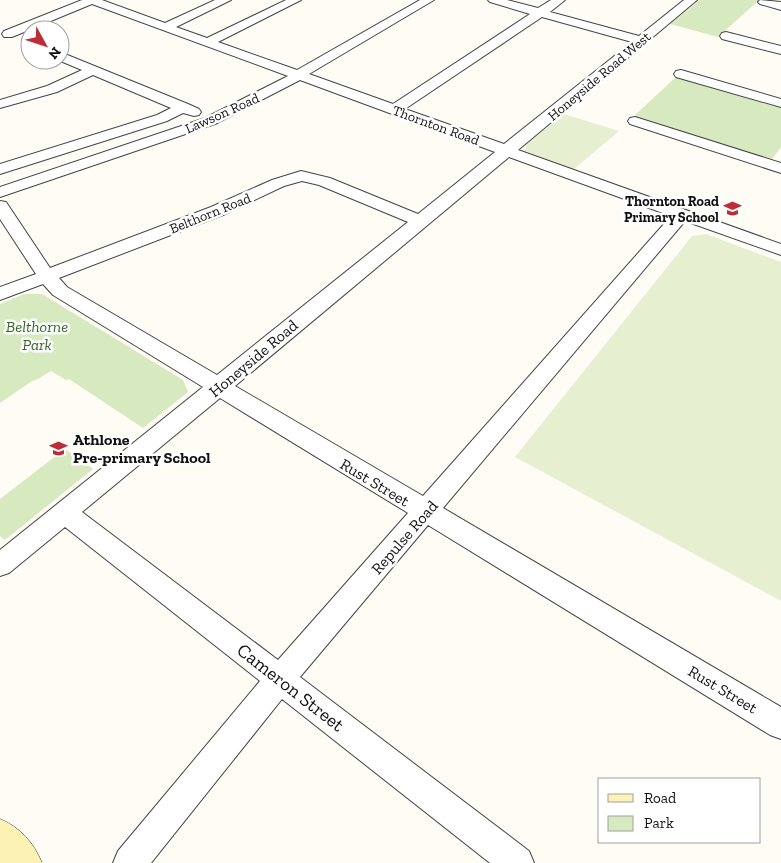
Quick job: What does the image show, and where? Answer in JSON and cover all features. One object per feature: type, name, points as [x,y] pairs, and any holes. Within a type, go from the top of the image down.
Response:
[{"type":"street","points":[[4,32],[91,0]]},
{"type":"street","name":"Thornton Road","points":[[91,0],[781,250]]},
{"type":"street","points":[[166,27],[225,0]]},
{"type":"street","points":[[208,42],[295,0]]},
{"type":"street","name":"Lawson Road","points":[[0,192],[210,121],[272,90],[428,0]]},
{"type":"street","points":[[494,0],[640,40]]},
{"type":"street","points":[[394,110],[559,0]]},
{"type":"street","name":"Honeyside Road West","points":[[506,151],[691,0]]},
{"type":"street","points":[[764,2],[781,6]]},
{"type":"street","points":[[4,32],[20,39]]},
{"type":"street","points":[[726,36],[781,50]]},
{"type":"street","points":[[0,169],[190,110],[70,60]]},
{"type":"street","points":[[0,104],[52,89],[92,70]]},
{"type":"street","points":[[681,74],[781,103]]},
{"type":"street","points":[[636,121],[781,168]]},
{"type":"street","name":"Honeyside Road","points":[[0,565],[506,151]]},
{"type":"street","name":"Belthorn Road","points":[[0,294],[218,211],[278,183],[301,176],[324,181],[420,221]]},
{"type":"street","name":"Rust Street","points":[[0,206],[47,277],[60,291],[781,724]]},
{"type":"street","name":"Repulse Road","points":[[130,863],[280,679],[682,214]]},
{"type":"street","name":"Cameron Street","points":[[64,512],[517,863]]},
{"type":"street","points":[[0,839],[22,863]]},
{"type":"green space","points":[[700,0],[759,0],[718,37],[670,24]]},
{"type":"green space","points":[[676,77],[781,108],[781,147],[772,159],[634,116]]},
{"type":"green space","points":[[564,114],[619,131],[574,169],[525,151],[526,145]]},
{"type":"green space","points":[[706,234],[781,262],[781,601],[515,457],[692,236]]},
{"type":"green space","name":"Belthorne Park","points":[[24,294],[42,294],[183,380],[188,392],[143,428],[69,379],[66,380],[51,371],[32,381],[0,403],[0,304]]},
{"type":"green space","points":[[65,449],[93,469],[5,540],[0,536],[0,499]]},
{"type":"place","name":"Thornton Road Primary School","points":[[733,209]]},
{"type":"place","name":"Athlone Pre-primary School","points":[[59,448]]}]
